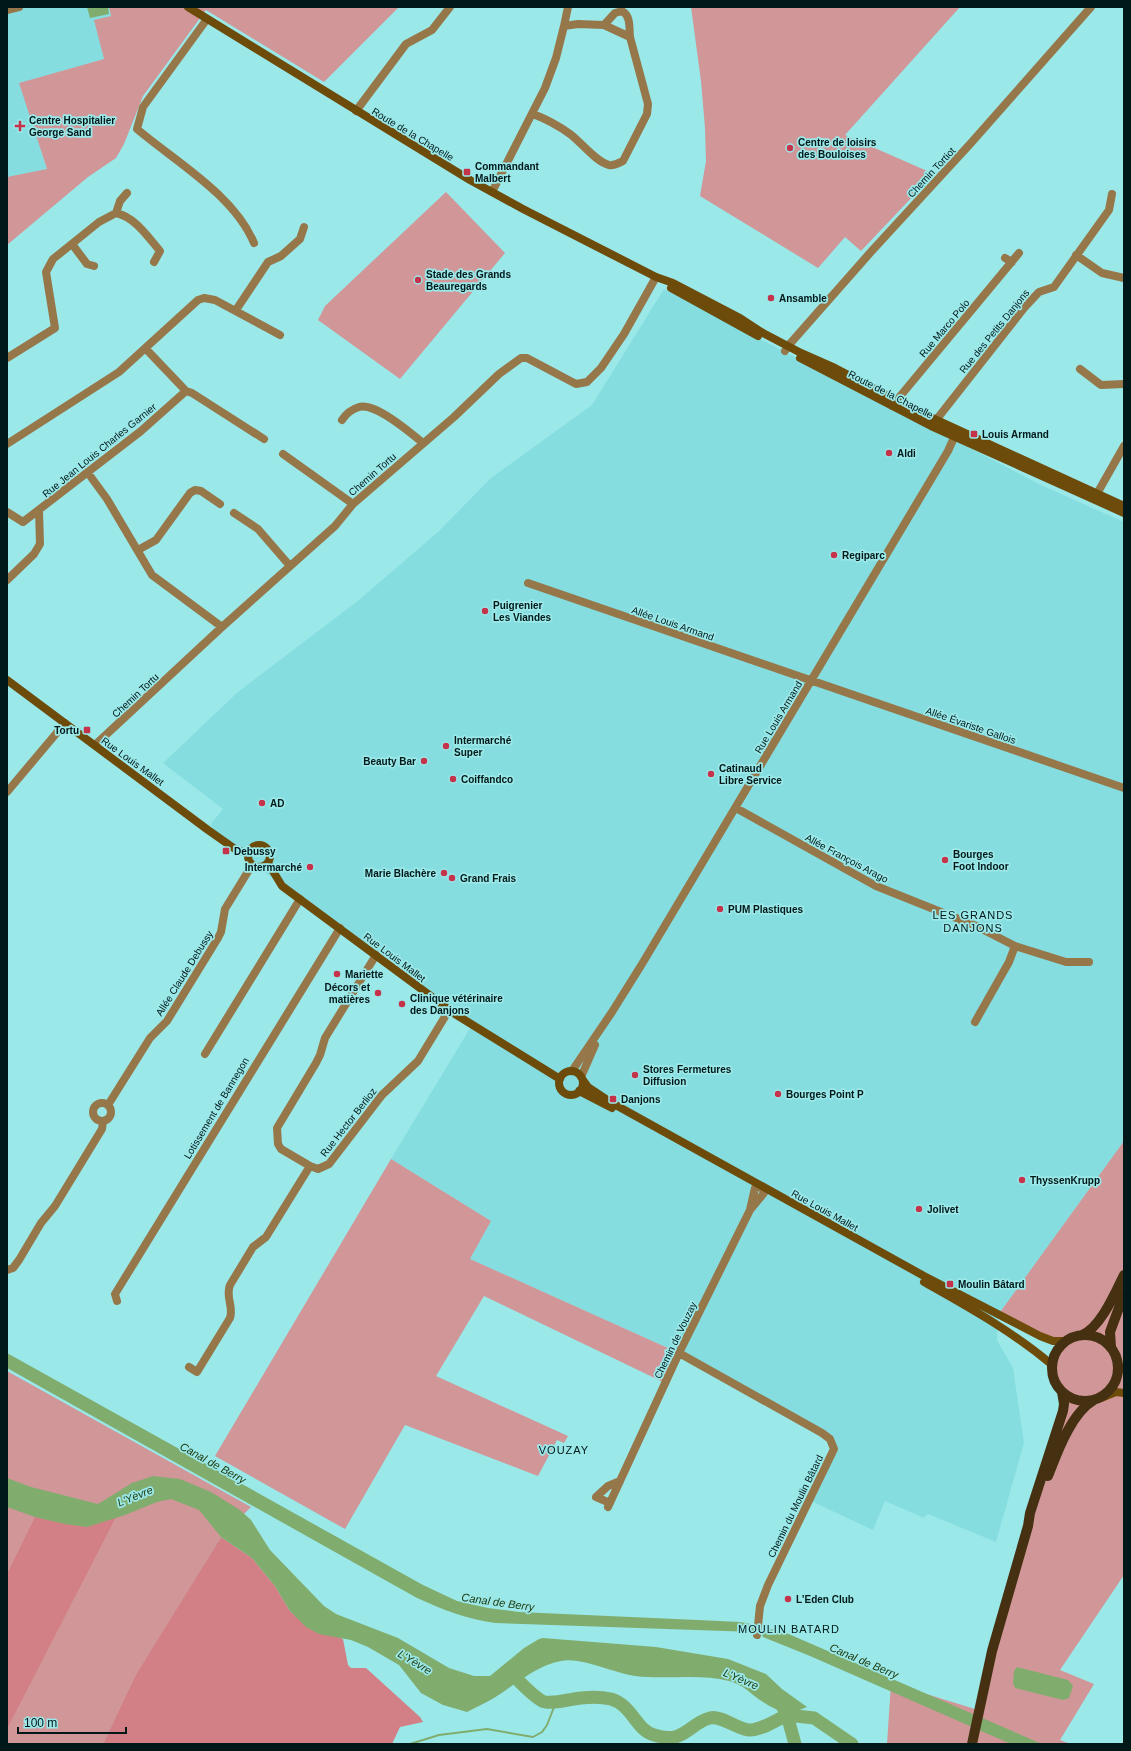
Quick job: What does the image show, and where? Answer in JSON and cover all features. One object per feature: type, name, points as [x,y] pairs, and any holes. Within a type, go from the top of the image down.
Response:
[{"type":"main road","name":"Route de la Chapelle","points":[[188,7],[356,111],[492,192],[656,277],[664,284],[894,404],[1095,497],[1124,514]]},
{"type":"main road","name":"Route de la Chapelle","points":[[1095,497],[1124,506]]},
{"type":"main road","name":"Rue Louis Mallet","points":[[9,684],[65,723],[235,849],[248,854],[254,847],[263,846],[269,852],[270,858],[268,863],[282,886],[449,1010],[478,1030],[560,1079],[560,1086],[564,1092],[572,1094],[579,1091],[948,1289],[1040,1336],[1053,1341],[1066,1341]]},
{"type":"main road","points":[[248,854],[252,865],[260,867],[268,863]]},
{"type":"main road","name":"Rue Louis Mallet","points":[[572,1071],[576,1072],[588,1087],[612,1103],[995,1322],[1031,1348],[1051,1364],[1052,1367]]},
{"type":"main road","points":[[560,1079],[564,1073],[572,1071]]},
{"type":"main road","points":[[579,1091],[581,1088],[582,1079]]},
{"type":"main road","points":[[972,1744],[994,1644],[1028,1526],[1030,1513],[1063,1410],[1064,1404],[1062,1392],[1054,1380],[1052,1367],[1057,1351],[1066,1341],[1089,1332],[1097,1322],[1124,1275]]},
{"type":"main road","points":[[1111,1347],[1110,1332],[1124,1294]]},
{"type":"main road","points":[[1062,1392],[1077,1400],[1098,1399],[1106,1394],[1115,1384],[1121,1368],[1115,1352],[1111,1347],[1095,1336],[1082,1335]]},
{"type":"main road","points":[[1028,1526],[1062,1444],[1083,1409],[1087,1404],[1098,1399],[1116,1392],[1124,1393]]},
{"type":"street","points":[[7,10],[19,7]]},
{"type":"street","points":[[356,111],[406,44],[432,30],[450,7]]},
{"type":"street","points":[[492,192],[545,88],[556,58],[568,7]]},
{"type":"street","name":"Chemin Tortiot","points":[[787,348],[869,254],[976,138],[1091,7]]},
{"type":"street","points":[[533,114],[546,119],[570,134],[599,161],[609,165],[618,164],[624,161],[647,114],[648,104],[630,37],[629,20],[626,14],[622,11],[615,13],[604,25]]},
{"type":"street","points":[[207,19],[143,107],[137,130],[224,198],[248,230],[254,243]]},
{"type":"street","points":[[564,26],[578,24],[604,25],[630,37]]},
{"type":"street","points":[[116,213],[120,201],[127,193]]},
{"type":"street","name":"Rue des Petits Danjons","points":[[933,423],[1024,308],[1039,292],[1054,286],[1108,210],[1112,194]]},
{"type":"street","points":[[7,358],[54,328],[46,272],[53,259],[99,222],[116,213],[125,215],[142,229],[160,251],[154,262]]},
{"type":"street","points":[[236,310],[268,262],[281,256],[300,239],[304,227]]},
{"type":"street","points":[[72,244],[87,264],[94,266]]},
{"type":"street","name":"Rue Marco Polo","points":[[894,404],[1008,260],[1019,253]]},
{"type":"street","points":[[1076,255],[1102,273],[1124,278]]},
{"type":"street","name":"Chemin Tortu","points":[[95,746],[222,627],[335,526],[353,504],[454,417],[499,374],[521,358],[527,358],[576,384],[587,382],[594,377],[624,334],[656,277]]},
{"type":"street","points":[[7,444],[119,372],[198,300],[204,298],[215,300],[236,310],[280,336]]},
{"type":"street","points":[[146,349],[186,391],[192,393],[264,439]]},
{"type":"street","points":[[1080,369],[1101,384],[1124,384]]},
{"type":"street","name":"Rue Jean Louis Charles Garnier","points":[[7,512],[22,522],[88,473],[156,418],[186,391]]},
{"type":"street","points":[[342,420],[347,413],[360,406],[375,409],[424,443]]},
{"type":"street","name":"Rue Louis Armand","points":[[572,1071],[612,1012],[736,808],[948,451],[956,434]]},
{"type":"street","points":[[1095,497],[1124,446]]},
{"type":"street","points":[[283,454],[353,504]]},
{"type":"street","points":[[88,473],[107,499],[152,575],[222,627]]},
{"type":"street","points":[[138,550],[156,540],[190,493],[195,490],[201,491],[220,504]]},
{"type":"street","points":[[7,580],[34,554],[40,544],[38,511]]},
{"type":"street","points":[[234,513],[258,529],[290,566]]},
{"type":"street","name":"Allée Louis Armand","points":[[528,583],[811,680]]},
{"type":"street","name":"Allée Évariste Gallois","points":[[811,680],[1124,788]]},
{"type":"street","points":[[7,792],[65,723]]},
{"type":"street","name":"Allée François Arago","points":[[736,808],[876,886],[970,923],[1015,946],[1066,962],[1089,962]]},
{"type":"street","name":"Allée Claude Debussy","points":[[7,1270],[12,1268],[19,1260],[42,1223],[55,1206],[102,1129],[103,1122],[108,1120],[112,1114],[108,1105],[150,1038],[167,1021],[218,938],[221,932],[225,909],[252,865]]},
{"type":"street","points":[[206,1054],[300,899]]},
{"type":"street","name":"Lotissement de Bannegon","points":[[117,1301],[115,1294],[340,928]]},
{"type":"street","points":[[975,1022],[1009,962],[1015,946]]},
{"type":"street","points":[[189,1367],[197,1372],[230,1318],[232,1310],[228,1290],[230,1285],[257,1242],[266,1237],[310,1166],[281,1149],[278,1144],[277,1128],[316,1063],[320,1055],[324,1038],[376,956]]},
{"type":"street","name":"Rue Hector Berlioz","points":[[310,1166],[318,1169],[329,1164],[382,1095],[418,1061],[449,1010]]},
{"type":"street","name":"Rue Louis Armand","points":[[582,1079],[586,1063],[612,1012]]},
{"type":"street","points":[[103,1122],[96,1120],[93,1112],[97,1104],[104,1103],[108,1105]]},
{"type":"street","name":"Chemin de Vouzay","points":[[620,1480],[608,1486],[596,1497],[609,1505],[679,1352],[761,1189]]},
{"type":"street","name":"Chemin du Moulin Bâtard","points":[[679,1352],[822,1433],[830,1439],[834,1449],[768,1585],[760,1606],[757,1635]]},
{"type":"shaded area","name":"Centre Hospitalier George Sand","points":[[7,7],[109,7],[111,16],[95,21],[104,59],[20,83],[47,170],[7,177]]},
{"type":"shaded area","points":[[109,7],[399,7],[324,82],[206,10],[143,96],[124,144],[116,158],[88,177],[7,245],[7,177],[47,169],[19,83],[104,59],[94,20],[111,16]]},
{"type":"shaded area","name":"Centre de loisirs des Bouloises","points":[[691,7],[960,7],[845,135],[934,174],[861,251],[845,237],[818,268],[700,196],[706,161],[705,128],[701,81]]},
{"type":"shaded area","name":"Stade des Grands Beauregards","points":[[446,192],[505,253],[400,379],[318,320],[325,306]]},
{"type":"shaded area","points":[[664,289],[1043,486],[1124,522],[1124,1141],[998,1315],[997,1340],[1013,1368],[1024,1443],[996,1542],[928,1514],[924,1518],[885,1501],[873,1530],[809,1500],[834,1449],[830,1439],[686,1356],[470,1259],[491,1221],[391,1159],[472,1025],[229,846],[210,825],[223,809],[163,763],[238,692],[359,600],[439,531],[491,478],[592,405]]},
{"type":"shaded area","points":[[1124,1141],[1124,1575],[1060,1670],[1094,1684],[1060,1740],[1070,1744],[887,1744],[891,1683],[978,1710],[1059,1422],[1062,1392],[1055,1380],[1053,1366],[1056,1353],[1065,1342],[1053,1341],[998,1315]]},
{"type":"shaded area","points":[[391,1159],[491,1221],[470,1259],[679,1353],[665,1383],[484,1296],[436,1376],[568,1436],[564,1443],[557,1440],[538,1476],[405,1425],[345,1529],[215,1456]]},
{"type":"shaded area","points":[[7,1371],[251,1507],[221,1537],[137,1675],[103,1744],[7,1744]]},
{"type":"shaded area","points":[[35,1517],[65,1524],[87,1527],[116,1517],[7,1729],[7,1574]]},
{"type":"shaded area","points":[[221,1537],[252,1558],[275,1586],[290,1611],[319,1634],[330,1634],[343,1639],[348,1665],[351,1668],[366,1668],[420,1717],[423,1722],[400,1727],[392,1744],[103,1744],[136,1675]]},
{"type":"water","points":[[87,7],[108,7],[109,14],[90,18]]},
{"type":"water","points":[[7,1353],[423,1585],[457,1601],[488,1608],[519,1612],[739,1622],[752,1625],[762,1630],[765,1628],[784,1632],[1042,1744],[1011,1744],[763,1637],[761,1633],[495,1623],[474,1619],[446,1610],[417,1598],[7,1368]]},
{"type":"water","points":[[153,1476],[180,1479],[211,1492],[240,1510],[251,1520],[270,1550],[324,1606],[336,1614],[398,1638],[449,1668],[474,1676],[490,1676],[524,1648],[543,1638],[656,1647],[728,1659],[766,1674],[782,1689],[807,1707],[787,1715],[758,1699],[744,1687],[729,1681],[706,1677],[635,1676],[587,1663],[569,1660],[552,1663],[534,1671],[494,1698],[467,1712],[443,1705],[421,1693],[399,1665],[368,1647],[351,1640],[319,1634],[306,1627],[290,1611],[275,1586],[252,1558],[221,1537],[199,1510],[171,1499],[157,1502],[125,1515],[87,1527],[65,1524],[35,1517],[7,1507],[7,1478],[31,1487],[98,1504],[132,1483]]},
{"type":"water","points":[[1017,1667],[1068,1680],[1073,1686],[1069,1698],[1063,1700],[1015,1688],[1013,1683],[1014,1671]]},
{"type":"waterway","points":[[510,1672],[525,1688],[542,1701],[555,1702],[589,1697],[611,1699],[624,1706],[638,1723],[648,1732],[664,1737],[680,1735],[710,1718],[725,1720],[741,1728],[755,1730],[787,1715]]},
{"type":"waterway","points":[[779,1700],[787,1715],[795,1744]]},
{"type":"waterway","points":[[410,1744],[439,1735],[487,1729],[533,1737],[542,1732],[547,1725],[556,1702]]},
{"type":"waterway","name":"L'Yèvre","points":[[787,1715],[814,1718],[852,1744]]},
{"type":"place","name":"Centre Hospitalier George Sand","points":[[20,126]]},
{"type":"place","name":"Centre de loisirs des Bouloises","points":[[790,148]]},
{"type":"place","name":"Commandant Malbert","points":[[467,172]]},
{"type":"place","name":"Stade des Grands Beauregards","points":[[418,280]]},
{"type":"place","name":"Ansamble","points":[[771,298]]},
{"type":"place","name":"Louis Armand","points":[[974,434]]},
{"type":"place","name":"Aldi","points":[[889,453]]},
{"type":"place","name":"Regiparc","points":[[834,555]]},
{"type":"place","name":"Puigrenier Les Viandes","points":[[485,611]]},
{"type":"place","name":"Tortu","points":[[87,730]]},
{"type":"place","name":"Intermarché Super","points":[[446,746]]},
{"type":"place","name":"Beauty Bar","points":[[424,761]]},
{"type":"place","name":"Catinaud Libre Service","points":[[711,774]]},
{"type":"place","name":"Coiffandco","points":[[453,779]]},
{"type":"place","name":"AD","points":[[262,803]]},
{"type":"place","name":"Debussy","points":[[226,851]]},
{"type":"place","name":"Bourges Foot Indoor","points":[[945,860]]},
{"type":"place","name":"Intermarché","points":[[310,867]]},
{"type":"place","name":"Marie Blachère","points":[[444,873]]},
{"type":"place","name":"Grand Frais","points":[[452,878]]},
{"type":"place","name":"PUM Plastiques","points":[[720,909]]},
{"type":"place","name":"Mariette","points":[[337,974]]},
{"type":"place","name":"Décors et matières","points":[[378,993]]},
{"type":"place","name":"Clinique vétérinaire des Danjons","points":[[402,1004]]},
{"type":"place","name":"Stores Fermetures Diffusion","points":[[635,1075]]},
{"type":"place","name":"Bourges Point P","points":[[778,1094]]},
{"type":"place","name":"Danjons","points":[[613,1099]]},
{"type":"place","name":"ThyssenKrupp","points":[[1022,1180]]},
{"type":"place","name":"Jolivet","points":[[919,1209]]},
{"type":"place","name":"Moulin Bâtard","points":[[950,1284]]},
{"type":"place","name":"L'Eden Club","points":[[788,1599]]},
{"type":"district","name":"LES GRANDS DANJONS","points":[[973,921]]},
{"type":"district","name":"VOUZAY","points":[[564,1450]]},
{"type":"district","name":"MOULIN BATARD","points":[[789,1629]]},
{"type":"water label","name":"Canal de Berry","points":[[213,1463]]},
{"type":"water label","name":"Canal de Berry","points":[[498,1602]]},
{"type":"water label","name":"Canal de Berry","points":[[864,1661]]}]
